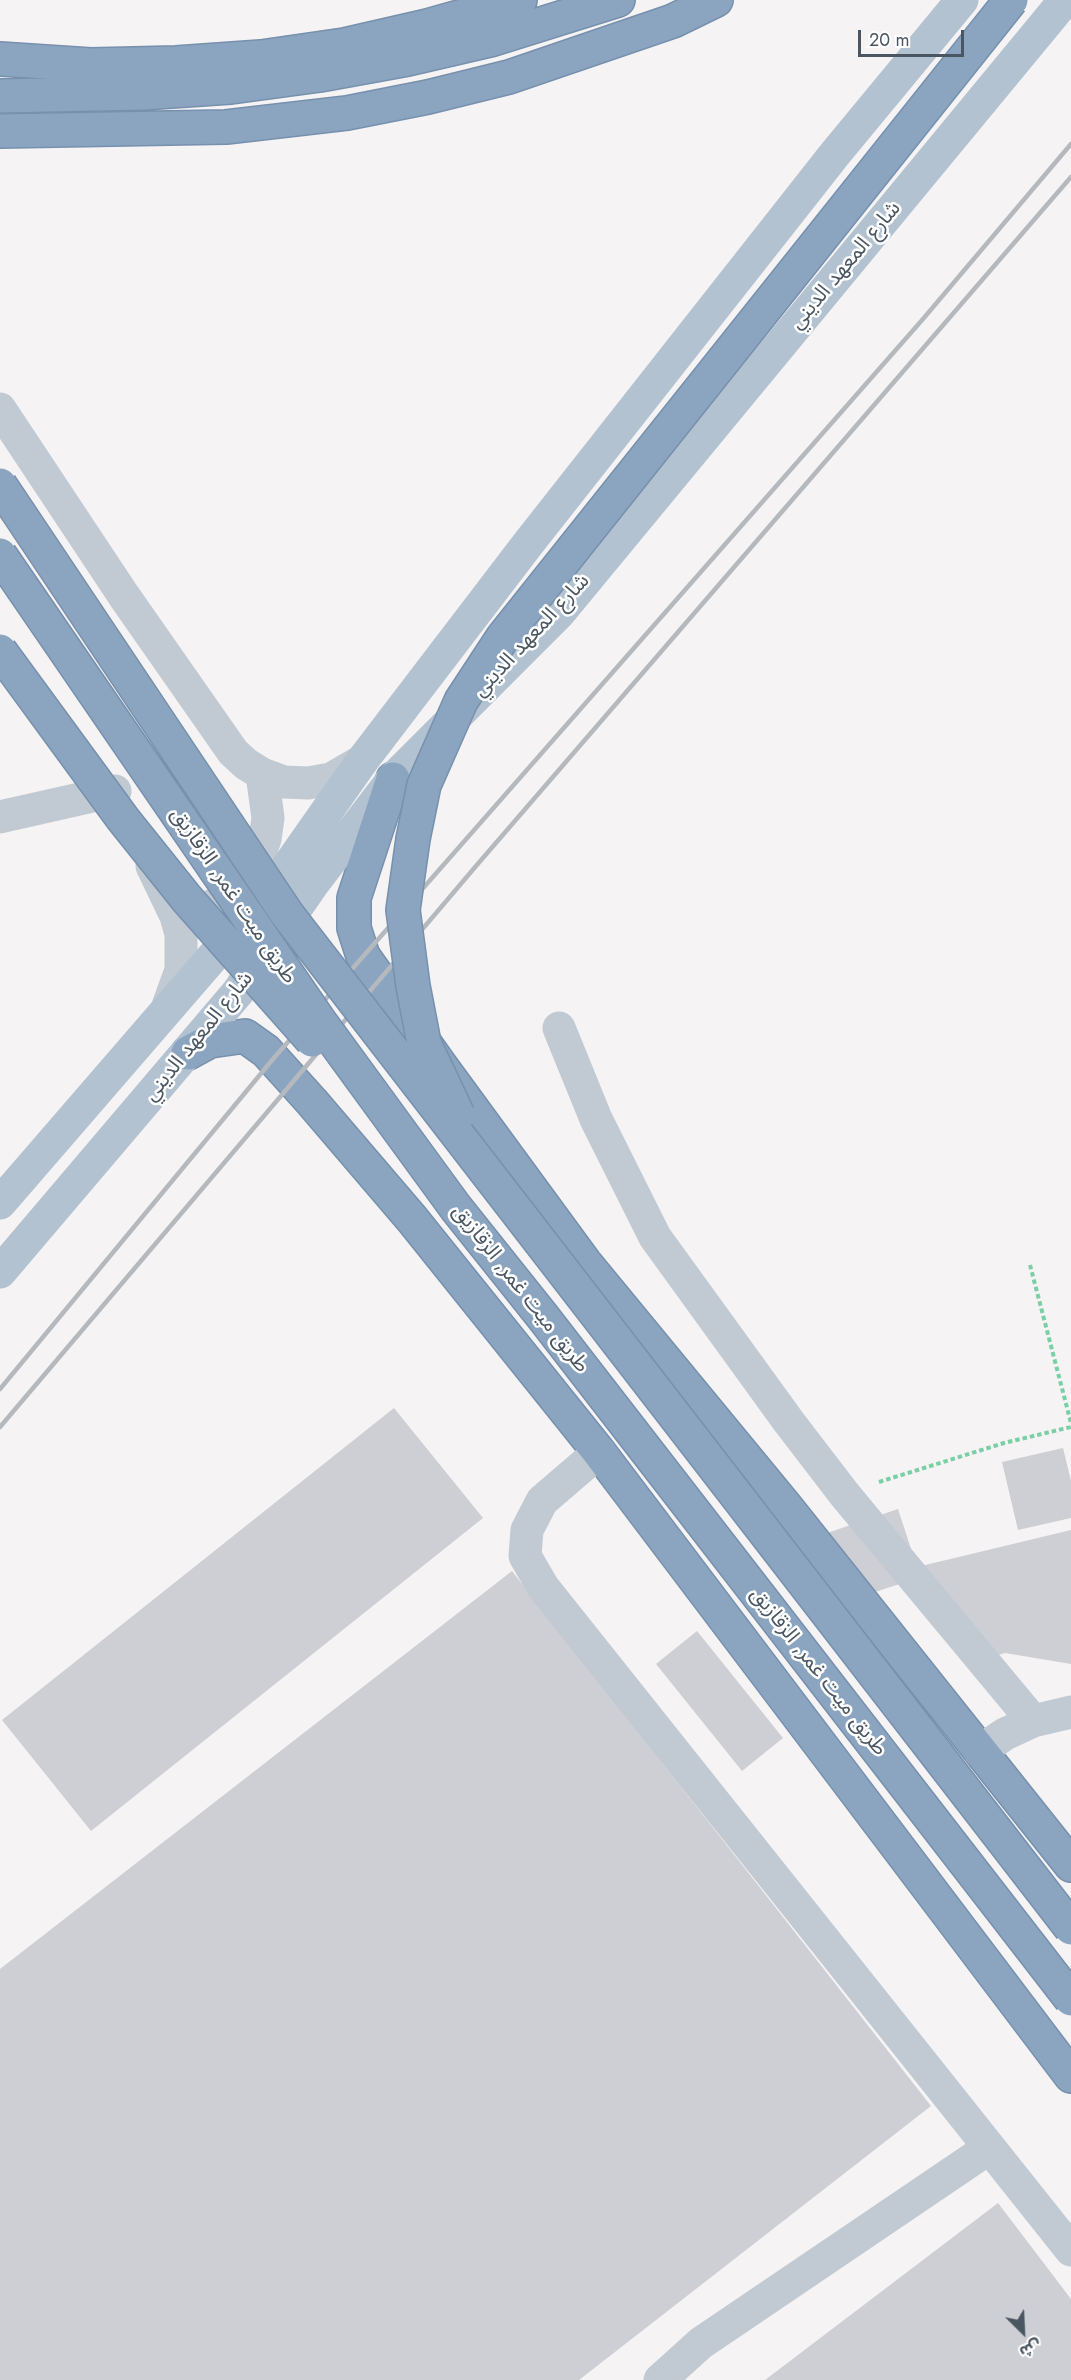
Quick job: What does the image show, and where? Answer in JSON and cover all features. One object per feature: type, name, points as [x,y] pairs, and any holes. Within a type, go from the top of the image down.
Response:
[{"type":"highway","points":[[0,59],[92,65],[176,63],[261,57],[355,42],[427,26],[520,0]]},
{"type":"highway","points":[[0,96],[142,93],[231,87],[320,75],[408,59],[490,40],[618,0]]},
{"type":"highway","points":[[0,131],[225,127],[347,113],[429,97],[509,77],[673,21],[716,0]]},
{"type":"highway","points":[[510,1202],[452,1105],[424,1043],[413,986],[403,910],[413,839],[424,785],[461,701],[503,637],[1011,0]]},
{"type":"highway","name":"طريق ميت غمر, الزقازيق","points":[[0,485],[287,914],[1071,1928]]},
{"type":"highway","name":"طريق ميت غمر, الزقازيق","points":[[0,555],[318,1019],[456,1208],[1071,1999]]},
{"type":"highway","points":[[0,650],[123,819],[187,899],[307,1036],[385,1111]]},
{"type":"highway","points":[[393,779],[354,898],[354,928],[363,956],[585,1263],[786,1507],[1071,1865]]},
{"type":"highway","name":"طريق ميت غمر, الزقازيق","points":[[188,1053],[210,1041],[245,1036],[266,1051],[412,1219],[599,1452],[1071,2076]]},
{"type":"main road","name":"شارع المعهد الديني","points":[[0,1203],[262,900],[362,761],[527,545],[827,164],[962,0]]},
{"type":"main road","name":"شارع المعهد الديني","points":[[0,1272],[238,992],[312,885],[393,779],[559,613],[1065,0]]},
{"type":"street","points":[[0,409],[124,596],[233,752],[262,774],[284,782],[308,783],[331,779],[362,761]]},
{"type":"street","points":[[0,650],[115,791],[176,916],[182,942],[182,970],[168,1006]]},
{"type":"street","points":[[176,916],[197,912],[216,904],[248,877],[265,839],[267,818],[262,774]]},
{"type":"street","points":[[0,817],[115,791]]},
{"type":"street","points":[[559,1028],[596,1119],[655,1237],[843,1493],[1033,1721]]},
{"type":"street","points":[[599,1452],[542,1501],[527,1530],[525,1556],[543,1587],[1071,2250]]},
{"type":"street","points":[[980,1751],[1005,1734],[1033,1721],[1071,1712]]},
{"type":"street","points":[[660,2380],[701,2343],[989,2148]]},
{"type":"path","points":[[843,1493],[1004,1443],[1071,1425],[1030,1265]]},
{"type":"building","points":[[394,1408],[483,1518],[91,1831],[2,1720]]},
{"type":"building","points":[[1063,1448],[1071,1481],[1071,1518],[1018,1530],[1002,1462]]},
{"type":"building","points":[[898,1509],[917,1567],[1071,1530],[1071,1664],[1005,1653],[976,1662],[918,1578],[866,1595],[824,1534]]},
{"type":"building","points":[[512,1571],[931,2106],[579,2380],[0,2380],[0,1969]]},
{"type":"building","points":[[697,1631],[783,1738],[742,1771],[656,1664]]},
{"type":"building","points":[[998,2203],[1071,2299],[1071,2380],[765,2380]]},
{"type":"railway","points":[[0,1389],[273,1059],[923,319],[1071,144]]},
{"type":"railway","points":[[0,1427],[476,866],[1071,177]]}]
